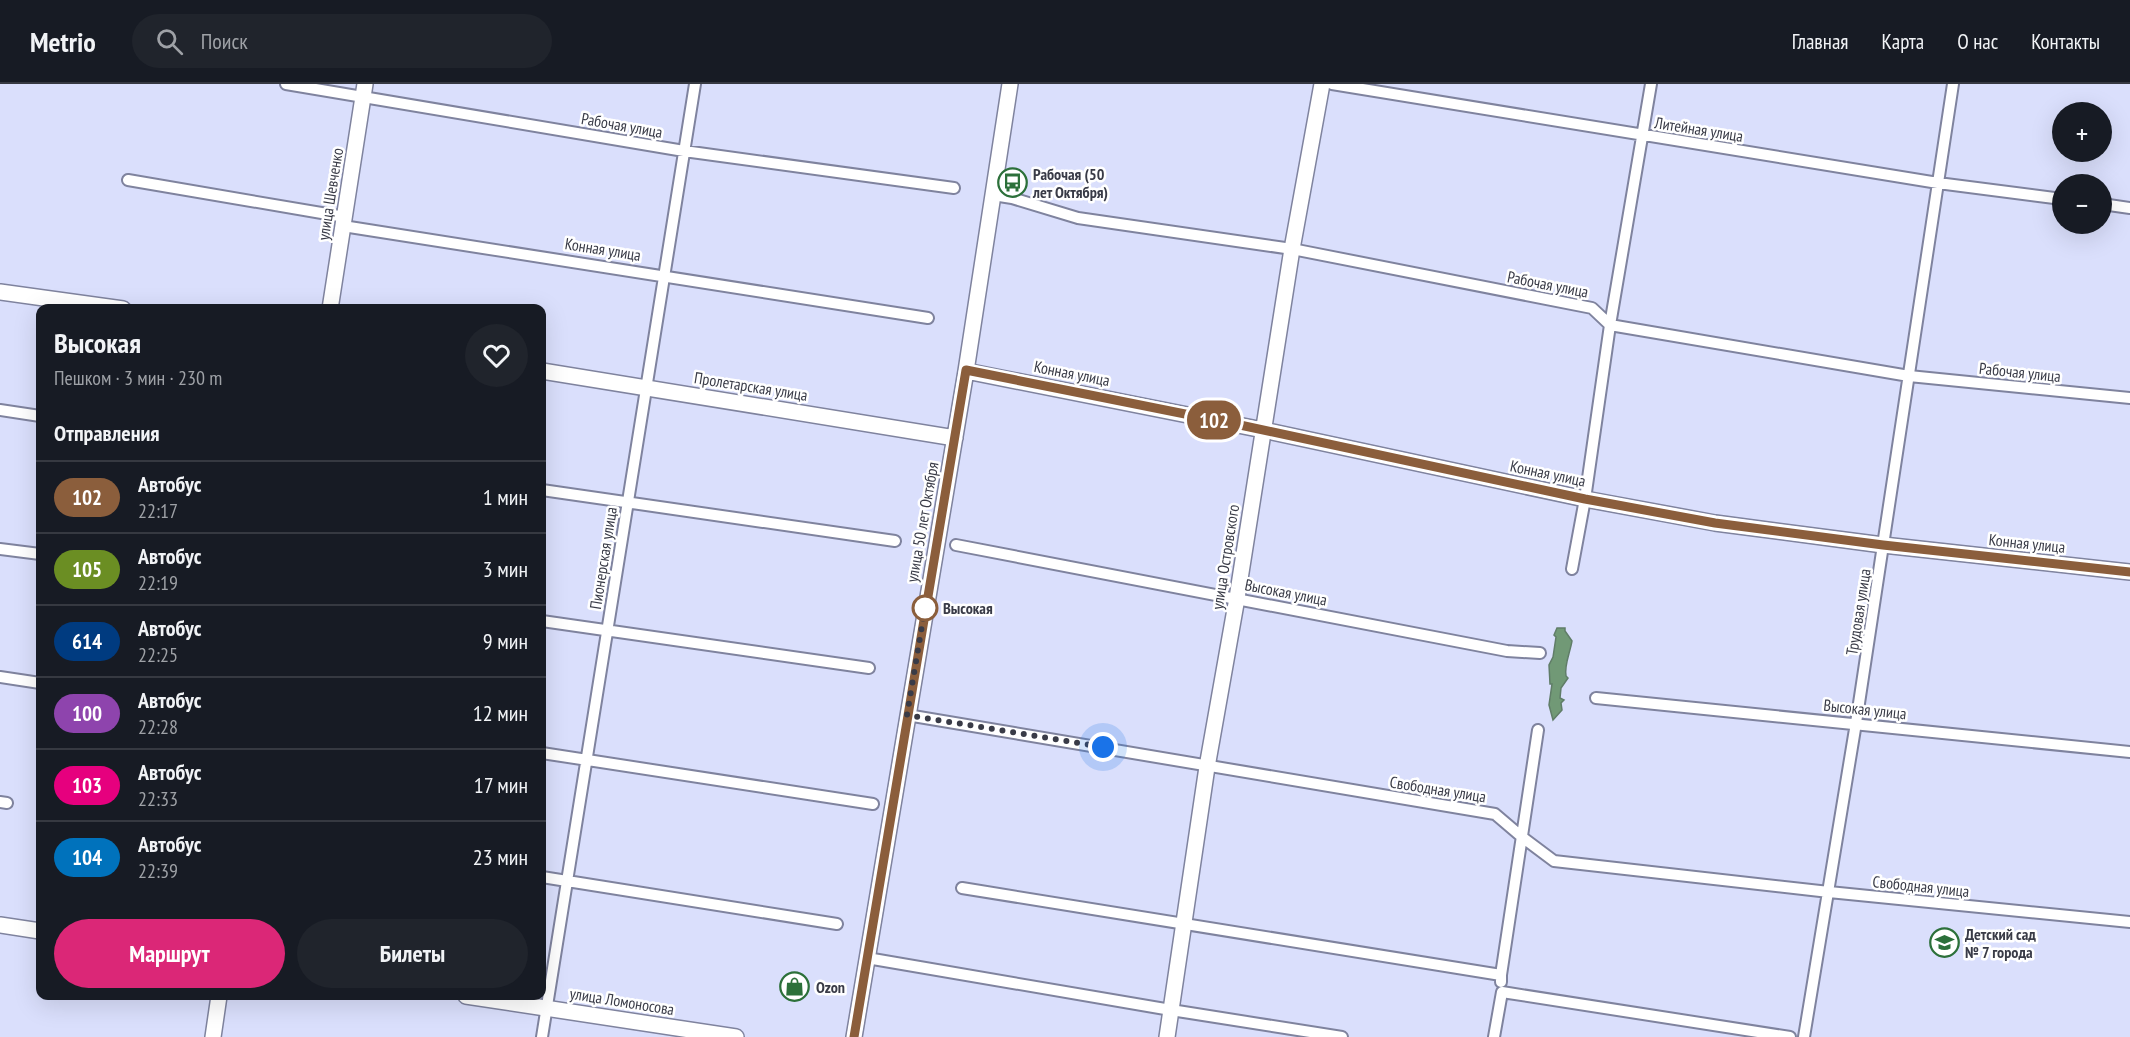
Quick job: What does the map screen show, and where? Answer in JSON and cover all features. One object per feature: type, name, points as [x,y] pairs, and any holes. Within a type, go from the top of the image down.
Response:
[{"type":"street","name":"Рабочая улица","points":[[286,84],[364,90],[684,150],[954,188]]},
{"type":"street","name":"Пионерская улица","points":[[542,1037],[695,84]]},
{"type":"street","name":"улица 50 лет Октября","points":[[854,1037],[955,438],[1010,84]]},
{"type":"street","name":"улица Островского","points":[[1167,1037],[1207,767],[1237,598],[1292,249],[1322,84]]},
{"type":"street","name":"Литейная улица","points":[[1332,84],[1938,183],[2052,198]]},
{"type":"street","points":[[1572,569],[1585,499],[1610,325],[1652,84]]},
{"type":"street","name":"Трудовая улица","points":[[1804,1037],[1856,723],[1953,84]]},
{"type":"street","name":"улица Шевченко","points":[[331,304],[364,90]]},
{"type":"street","name":"Конная улица","points":[[128,180],[344,222],[664,277],[928,318]]},
{"type":"street","name":"Рабочая улица","points":[[993,195],[1012,198],[1078,218],[1292,249],[1592,308],[1610,325],[1909,376],[2130,398]]},
{"type":"street","points":[[2112,205],[2130,208]]},
{"type":"street","points":[[0,292],[87,304]]},
{"type":"street","name":"Конная улица","points":[[966,370],[1263,430],[1585,499],[1715,523],[1883,545],[2130,572]]},
{"type":"street","name":"Пролетарская улица","points":[[546,371],[955,438]]},
{"type":"street","points":[[0,410],[36,415]]},
{"type":"street","points":[[546,491],[895,541]]},
{"type":"street","name":"Высокая улица","points":[[956,544],[1507,651],[1540,653]]},
{"type":"street","points":[[0,549],[36,554]]},
{"type":"street","points":[[546,622],[869,668]]},
{"type":"street","points":[[0,677],[36,682]]},
{"type":"street","name":"Высокая улица","points":[[1596,698],[2130,752]]},
{"type":"street","name":"Свободная улица","points":[[907,715],[1495,814],[1554,861],[1829,892],[2130,922]]},
{"type":"street","points":[[1494,1037],[1503,992],[1501,975],[1538,730]]},
{"type":"street","points":[[546,754],[873,804]]},
{"type":"street","points":[[546,878],[837,924]]},
{"type":"street","points":[[962,888],[1501,975]]},
{"type":"street","points":[[0,925],[36,931]]},
{"type":"street","points":[[867,958],[1342,1037]]},
{"type":"street","points":[[1503,992],[1790,1037]]},
{"type":"street","points":[[213,1037],[218,1000]]},
{"type":"street","name":"улица Ломоносова","points":[[493,1000],[736,1037]]},
{"type":"shaded area","points":[[1557,628],[1565,628],[1572,641],[1566,668],[1568,678],[1561,688],[1560,698],[1564,700],[1561,703],[1562,710],[1553,720],[1549,705],[1552,684],[1550,684],[1549,665],[1553,657],[1556,637],[1554,635]]},
{"type":"bus line","name":"102","points":[[854,1037],[966,370],[1240,425],[1585,499],[1715,523],[1883,545],[2130,572]]},
{"type":"place","name":"Рабочая (50 лет Октября)","points":[[1012,183]]},
{"type":"place","name":"Высокая","points":[[925,608]]},
{"type":"place","name":"Детский сад № 7 города","points":[[1944,943]]},
{"type":"place","name":"Ozon","points":[[795,987]]},
{"type":"route","points":[[925,608],[907,715],[1103,747]]}]
